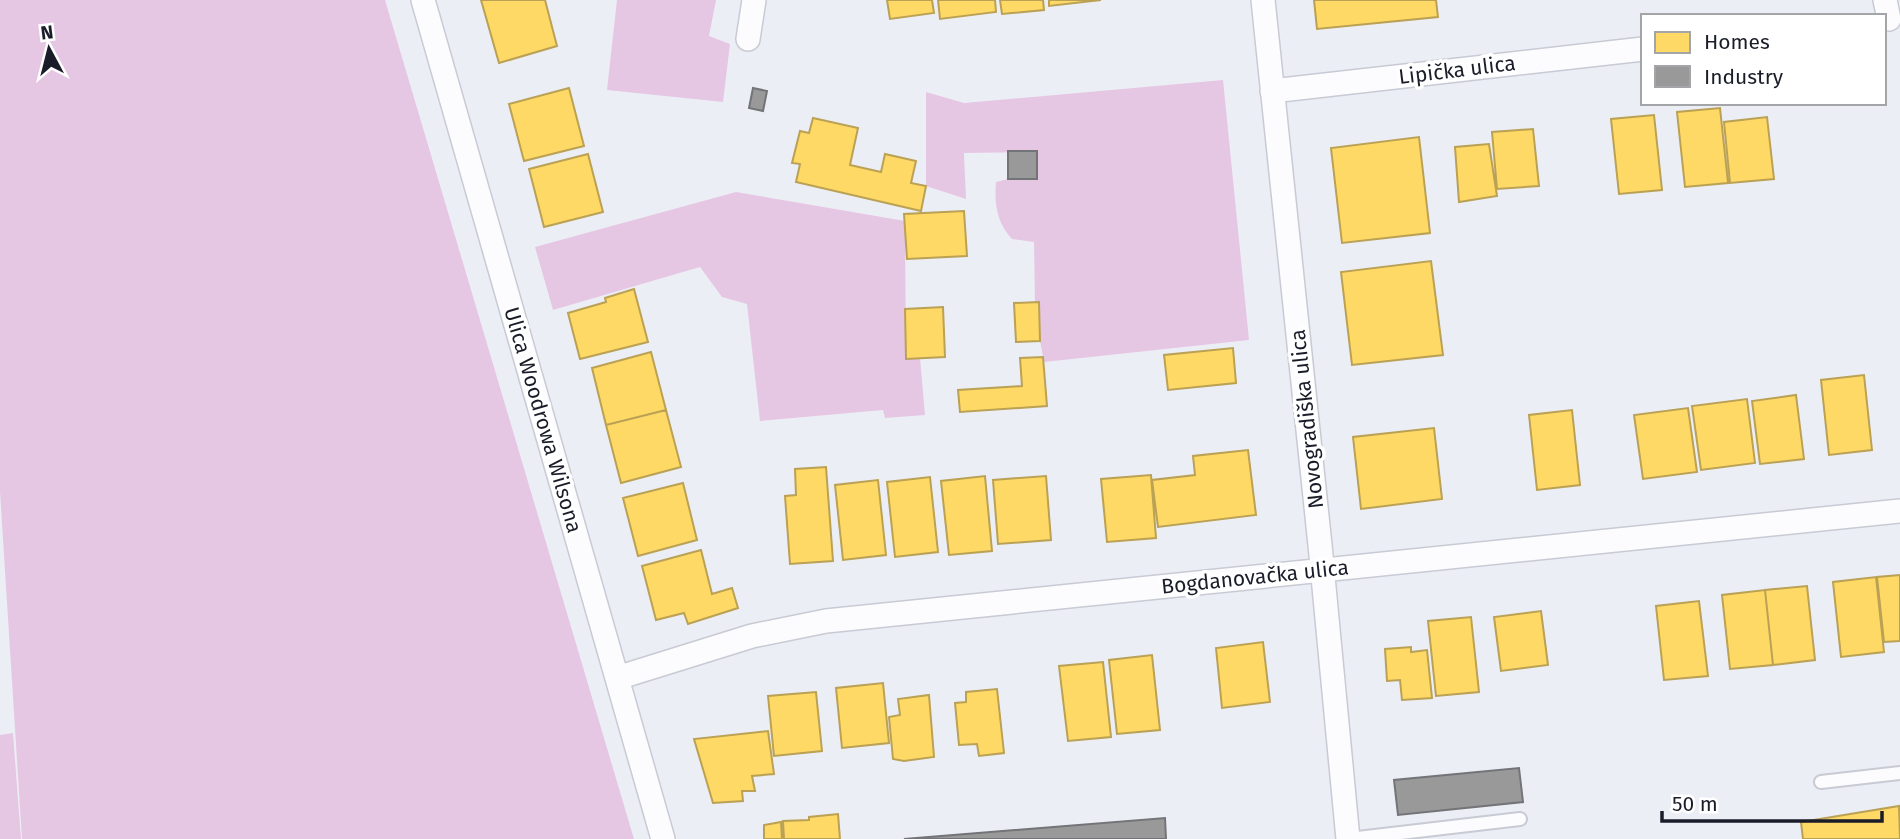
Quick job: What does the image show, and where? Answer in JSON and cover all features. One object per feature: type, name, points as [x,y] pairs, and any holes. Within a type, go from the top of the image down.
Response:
[{"type":"street","name":"Ulica Woodrowa Wilsona","points":[[422,0],[663,839]]},
{"type":"street","points":[[748,39],[754,0]]},
{"type":"street","name":"Novogradiška ulica","points":[[1263,0],[1348,839]]},
{"type":"street","name":"Lipička ulica","points":[[1272,91],[1641,49]]},
{"type":"street","name":"Bogdanovačka ulica","points":[[617,678],[789,627],[1900,511]]},
{"type":"lane","points":[[1821,782],[1900,773]]},
{"type":"lane","points":[[1348,839],[1521,819]]},
{"type":"shaded area","points":[[0,0],[385,0],[634,839],[22,839],[0,492]]},
{"type":"shaded area","points":[[617,0],[716,0],[709,36],[730,44],[723,102],[607,90]]},
{"type":"shaded area","points":[[1223,80],[1249,340],[1044,362],[1040,341],[1039,303],[1035,303],[1034,242],[1012,239],[1000,220],[996,198],[996,182],[1008,179],[1037,179],[1037,152],[964,153],[966,199],[926,186],[926,92],[964,103]]},
{"type":"shaded area","points":[[736,192],[905,221],[906,358],[920,358],[925,415],[885,418],[883,410],[760,421],[747,304],[722,297],[700,267],[553,310],[535,247]]},
{"type":"shaded area","points":[[13,733],[21,839],[0,839],[0,735]]},
{"type":"building: Homes","points":[[481,0],[545,0],[557,46],[499,63]]},
{"type":"building: Homes","points":[[887,0],[932,0],[934,13],[890,19]]},
{"type":"building: Homes","points":[[938,0],[995,0],[996,12],[940,19]]},
{"type":"building: Homes","points":[[1000,0],[1043,0],[1044,10],[1002,14]]},
{"type":"building: Homes","points":[[1049,0],[1101,0],[1049,6]]},
{"type":"building: Homes","points":[[1314,0],[1436,0],[1438,17],[1317,29]]},
{"type":"building: Homes","points":[[569,88],[584,146],[524,161],[509,104]]},
{"type":"building: Homes","points":[[1720,108],[1728,183],[1685,187],[1677,112]]},
{"type":"building: Homes","points":[[1654,115],[1662,190],[1619,194],[1611,119]]},
{"type":"building: Homes","points":[[1767,117],[1774,179],[1730,183],[1724,122]]},
{"type":"building: Homes","points":[[813,118],[858,128],[850,165],[881,172],[885,154],[916,161],[911,183],[926,186],[921,211],[796,182],[800,164],[792,163],[800,131],[809,133]]},
{"type":"building: Homes","points":[[1533,129],[1539,186],[1497,189],[1492,132]]},
{"type":"building: Homes","points":[[1419,137],[1430,233],[1342,243],[1331,148]]},
{"type":"building: Homes","points":[[1489,144],[1497,196],[1459,202],[1455,147]]},
{"type":"building: Homes","points":[[588,154],[603,212],[544,227],[529,169]]},
{"type":"building: Homes","points":[[964,211],[967,256],[907,259],[904,214]]},
{"type":"building: Homes","points":[[1431,261],[1443,355],[1352,365],[1341,272]]},
{"type":"building: Homes","points":[[634,289],[648,342],[580,359],[568,313],[606,302],[605,298]]},
{"type":"building: Homes","points":[[1039,302],[1040,341],[1016,342],[1014,303]]},
{"type":"building: Homes","points":[[943,307],[945,357],[906,359],[905,309]]},
{"type":"building: Homes","points":[[1233,348],[1236,383],[1168,390],[1164,355]]},
{"type":"building: Homes","points":[[651,352],[666,410],[606,425],[592,368]]},
{"type":"building: Homes","points":[[1043,357],[1047,406],[960,412],[958,390],[1022,386],[1020,358]]},
{"type":"building: Homes","points":[[1864,375],[1872,450],[1829,455],[1821,380]]},
{"type":"building: Homes","points":[[1796,395],[1804,459],[1760,464],[1752,401]]},
{"type":"building: Homes","points":[[1747,399],[1755,463],[1701,470],[1692,406]]},
{"type":"building: Homes","points":[[1688,408],[1697,472],[1643,479],[1634,415]]},
{"type":"building: Homes","points":[[666,410],[681,467],[621,483],[606,425]]},
{"type":"building: Homes","points":[[1572,410],[1580,485],[1537,490],[1529,415]]},
{"type":"building: Homes","points":[[1434,428],[1442,499],[1361,509],[1353,437]]},
{"type":"building: Homes","points":[[1248,450],[1256,515],[1158,527],[1152,480],[1195,475],[1193,456]]},
{"type":"building: Homes","points":[[826,467],[833,561],[790,564],[785,496],[796,495],[795,469]]},
{"type":"building: Homes","points":[[1151,475],[1156,538],[1107,542],[1101,479]]},
{"type":"building: Homes","points":[[985,476],[992,551],[949,555],[941,481]]},
{"type":"building: Homes","points":[[1046,476],[1051,540],[998,544],[993,480]]},
{"type":"building: Homes","points":[[930,477],[938,552],[895,557],[887,482]]},
{"type":"building: Homes","points":[[878,480],[886,555],[843,560],[835,485]]},
{"type":"building: Homes","points":[[683,483],[697,540],[638,556],[623,498]]},
{"type":"building: Homes","points":[[701,550],[712,594],[732,588],[738,608],[688,624],[684,613],[656,620],[642,566]]},
{"type":"building: Homes","points":[[1900,575],[1900,641],[1884,642],[1877,577]]},
{"type":"building: Homes","points":[[1876,577],[1884,652],[1841,657],[1833,582]]},
{"type":"building: Homes","points":[[1807,586],[1815,660],[1773,665],[1765,590]]},
{"type":"building: Homes","points":[[1765,590],[1773,665],[1730,669],[1722,595]]},
{"type":"building: Homes","points":[[1699,601],[1708,676],[1664,680],[1656,606]]},
{"type":"building: Homes","points":[[1541,611],[1548,665],[1501,671],[1494,617]]},
{"type":"building: Homes","points":[[1471,617],[1479,692],[1436,696],[1428,621]]},
{"type":"building: Homes","points":[[1263,642],[1270,702],[1222,708],[1216,648]]},
{"type":"building: Homes","points":[[1411,647],[1411,652],[1427,650],[1432,698],[1402,700],[1400,680],[1387,681],[1385,649]]},
{"type":"building: Homes","points":[[1152,655],[1160,730],[1117,734],[1109,660]]},
{"type":"building: Homes","points":[[1103,662],[1111,737],[1068,741],[1059,666]]},
{"type":"building: Homes","points":[[883,683],[889,743],[842,748],[836,688]]},
{"type":"building: Homes","points":[[997,689],[1004,753],[979,756],[977,744],[959,745],[955,703],[966,702],[966,692]]},
{"type":"building: Homes","points":[[816,692],[822,751],[774,756],[768,696]]},
{"type":"building: Homes","points":[[929,695],[934,757],[904,761],[893,759],[889,717],[900,715],[898,699]]},
{"type":"building: Homes","points":[[768,731],[774,774],[752,776],[755,791],[742,791],[743,801],[713,803],[694,739]]},
{"type":"building: Homes","points":[[1899,806],[1900,839],[1803,839],[1801,822]]},
{"type":"building: Homes","points":[[838,814],[840,839],[784,839],[783,821],[809,820],[809,817]]},
{"type":"building: Homes","points":[[781,822],[782,839],[764,839],[764,825]]},
{"type":"building: Industry","points":[[753,88],[767,91],[763,111],[749,108]]},
{"type":"building: Industry","points":[[1008,151],[1037,151],[1037,179],[1008,179]]},
{"type":"building: Industry","points":[[1519,768],[1523,802],[1398,815],[1394,780]]},
{"type":"building: Industry","points":[[1165,818],[1166,839],[904,839]]}]
